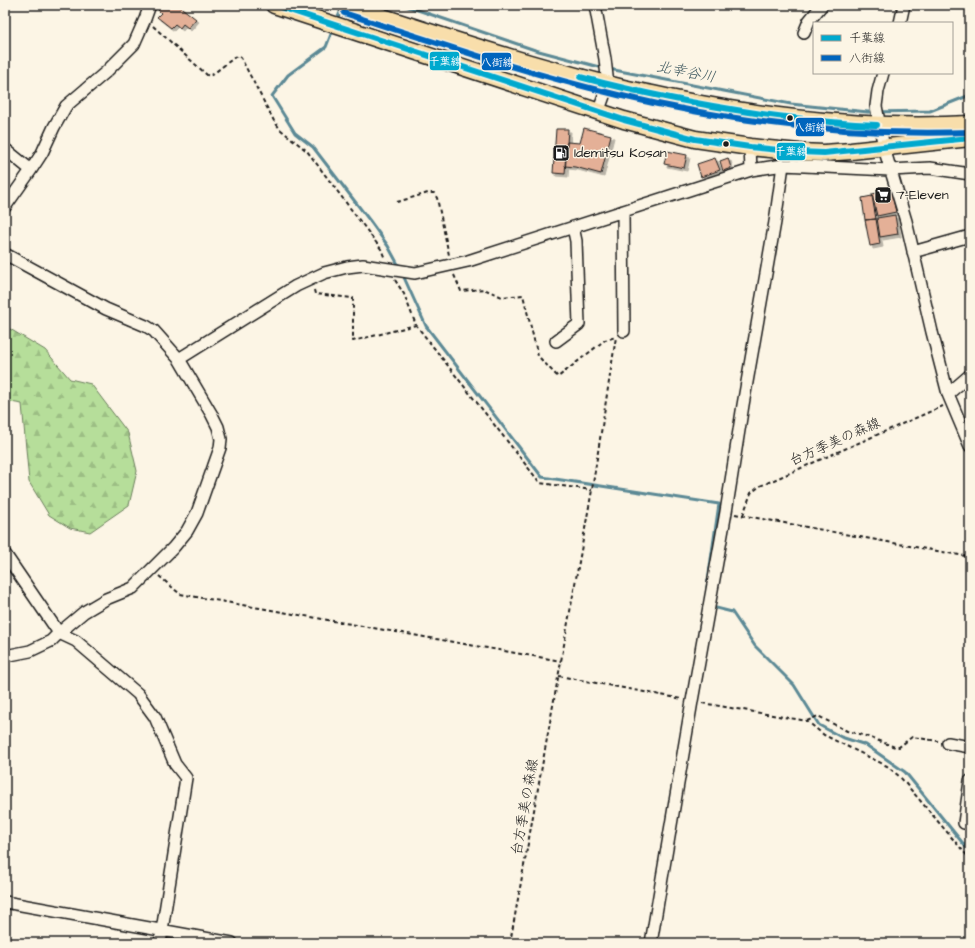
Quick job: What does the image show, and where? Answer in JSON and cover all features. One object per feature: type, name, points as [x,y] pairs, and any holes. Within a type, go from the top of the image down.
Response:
[{"type":"highway","points":[[274,5],[599,110],[624,120],[695,139],[750,147],[824,153],[970,138]]},
{"type":"highway","points":[[346,5],[513,58],[608,85],[708,106],[790,118],[861,125],[967,121]]},
{"type":"street","points":[[5,207],[42,153],[66,106],[106,72],[134,44],[150,5]]},
{"type":"street","points":[[595,5],[605,59],[608,85],[599,110]]},
{"type":"street","points":[[804,33],[809,21],[822,5]]},
{"type":"street","points":[[900,22],[904,5]]},
{"type":"street","points":[[884,74],[878,91],[876,106],[884,148],[906,221],[949,398],[970,445]]},
{"type":"street","points":[[750,147],[751,170]]},
{"type":"street","points":[[5,149],[31,170]]},
{"type":"street","points":[[651,943],[726,512],[775,222],[783,165]]},
{"type":"street","points":[[179,359],[311,278],[347,267],[363,265],[415,273],[468,261],[751,170],[783,165],[890,170],[930,168],[970,174]]},
{"type":"street","points":[[620,334],[623,211]]},
{"type":"street","points":[[556,341],[579,324],[576,241],[573,227]]},
{"type":"street","points":[[913,252],[970,236]]},
{"type":"street","points":[[5,254],[106,309],[146,326],[154,332],[179,359],[218,427],[220,438],[220,448],[197,513],[182,537],[152,570],[133,588],[106,599],[84,612],[59,633],[52,641],[30,651],[5,656]]},
{"type":"street","points":[[949,398],[970,375]]},
{"type":"street","points":[[5,554],[59,633],[76,641],[138,694],[155,717],[175,764],[186,778],[160,943]]},
{"type":"street","points":[[948,743],[970,747]]},
{"type":"street","points":[[964,823],[970,781]]},
{"type":"street","points":[[5,902],[232,943]]},
{"type":"path","points":[[145,19],[210,76],[235,57],[238,56],[241,58],[274,121],[281,130],[307,151],[381,249],[388,269],[404,294],[416,324],[540,483],[592,490]]},
{"type":"path","points":[[397,202],[428,193],[434,193],[437,198],[450,265],[460,291],[484,289],[502,297],[523,295],[538,356],[558,377],[605,340],[620,334]]},
{"type":"path","points":[[311,278],[315,294],[353,298],[353,341],[416,324]]},
{"type":"path","name":"台方季美の森線","points":[[510,943],[620,334]]},
{"type":"path","name":"台方季美の森線","points":[[743,516],[751,493],[760,486],[949,398]]},
{"type":"path","points":[[726,512],[970,557]]},
{"type":"path","points":[[152,570],[180,594],[561,661]]},
{"type":"path","points":[[559,676],[807,721],[824,735],[887,766],[900,777],[970,859]]},
{"type":"path","points":[[807,721],[818,716],[847,731],[863,735],[895,747],[899,747],[912,737],[948,743]]},
{"type":"green space","points":[[5,326],[45,350],[70,379],[91,384],[128,433],[137,471],[129,505],[90,532],[70,528],[49,515],[29,482],[22,404],[5,401]]},
{"type":"building","points":[[162,5],[178,5],[196,19],[188,28],[183,24],[180,28],[175,24],[171,28],[157,17],[161,13],[158,10]]},
{"type":"building","points":[[584,128],[611,135],[601,174],[565,166],[567,142],[580,143]]},
{"type":"building","points":[[556,129],[568,129],[565,174],[553,173]]},
{"type":"building","points":[[667,151],[687,155],[684,168],[664,164]]},
{"type":"building","points":[[715,158],[720,170],[701,177],[697,164]]},
{"type":"building","points":[[728,158],[731,168],[723,171],[720,161]]},
{"type":"building","points":[[891,190],[896,212],[877,216],[872,194]]},
{"type":"building","points":[[872,196],[876,219],[865,220],[862,198]]},
{"type":"building","points":[[895,215],[898,234],[880,237],[877,218]]},
{"type":"building","points":[[876,219],[880,244],[870,246],[865,220]]},
{"type":"waterway","name":"北幸谷川","points":[[403,5],[535,50],[603,68]]},
{"type":"waterway","points":[[337,20],[342,7]]},
{"type":"waterway","points":[[333,29],[326,47],[288,75],[272,96],[295,133],[313,147],[370,221],[388,246],[400,268]]},
{"type":"waterway","name":"北幸谷川","points":[[609,69],[791,104],[868,112],[930,111],[970,95]]},
{"type":"waterway","points":[[402,273],[426,326],[542,477],[719,504],[707,587]]},
{"type":"waterway","points":[[712,607],[732,612],[755,646],[794,685],[819,725],[841,737],[866,745],[905,772],[970,852]]},
{"type":"transit line","name":"千葉線","points":[[274,5],[624,120],[695,139],[750,147],[824,153],[970,138]]},
{"type":"transit line","name":"八街線","points":[[344,13],[480,57],[549,77],[662,105],[793,126],[882,132],[970,132]]},
{"type":"transit line","name":"千葉線","points":[[580,77],[693,103],[819,121],[877,125]]},
{"type":"place","name":"Idemitsu Kosan","points":[[561,153]]},
{"type":"place","name":"7-Eleven","points":[[883,195]]}]
